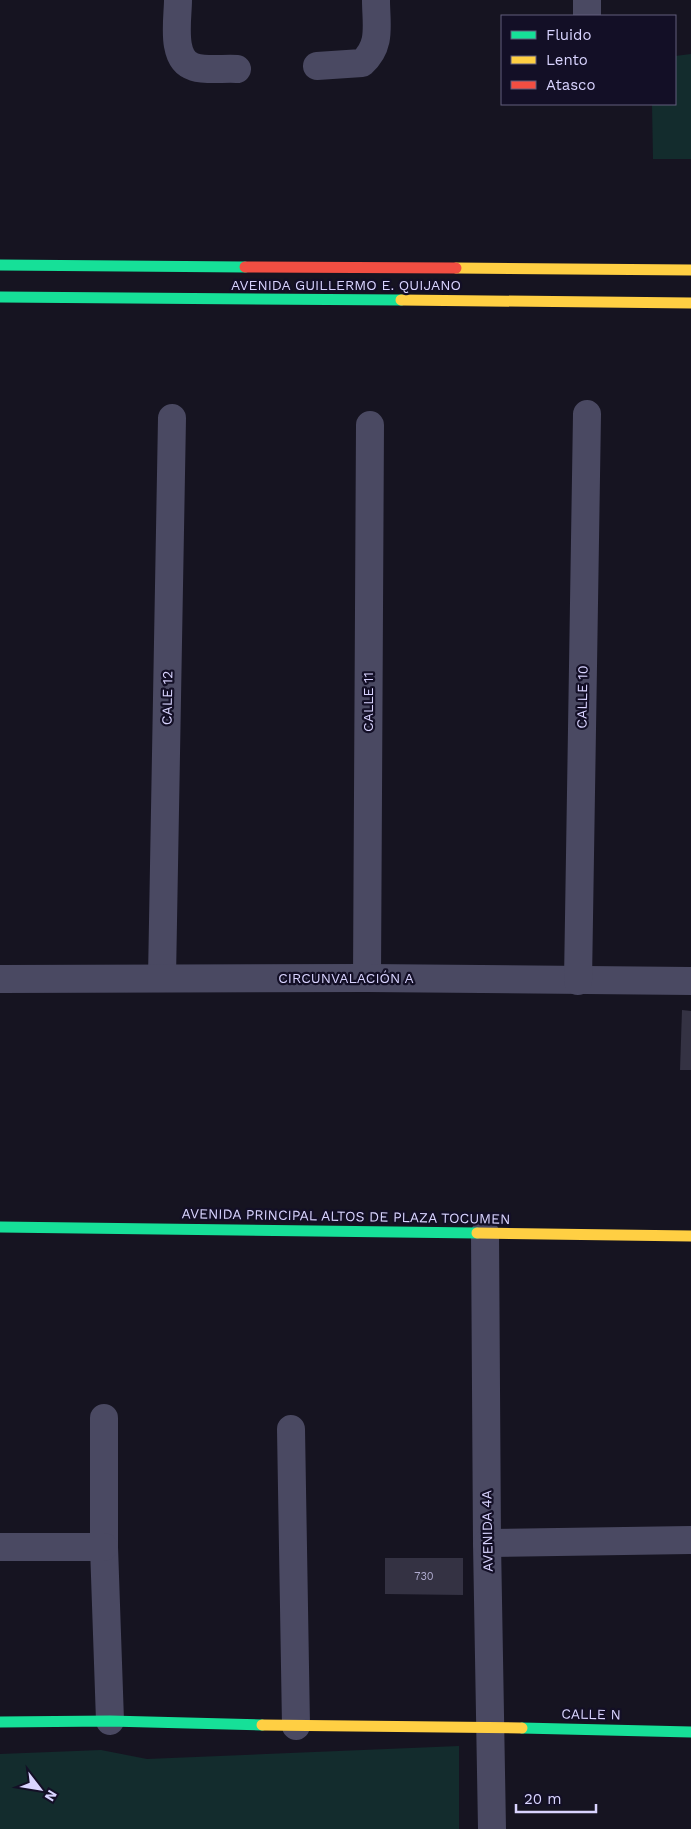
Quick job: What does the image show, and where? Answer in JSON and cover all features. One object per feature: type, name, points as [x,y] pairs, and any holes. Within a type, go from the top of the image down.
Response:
[{"type":"street","points":[[178,0],[178,46],[182,59],[194,67],[237,69]]},
{"type":"street","points":[[317,66],[362,64],[373,54],[376,40],[376,0]]},
{"type":"street","points":[[587,0],[587,15]]},
{"type":"street","name":"AVENIDA GUILLERMO E. QUIJANO","points":[[0,265],[663,274],[691,270]]},
{"type":"street","name":"AVENIDA GUILLERMO E. QUIJANO","points":[[0,298],[662,299],[691,303]]},
{"type":"street","name":"CALLE 10","points":[[578,981],[587,414]]},
{"type":"street","name":"CALE 12","points":[[162,978],[172,418]]},
{"type":"street","name":"CALLE 11","points":[[367,978],[370,426]]},
{"type":"street","name":"CIRCUNVALACIÓN A","points":[[0,979],[367,978],[691,981]]},
{"type":"street","name":"AVENIDA PRINCIPAL ALTOS DE PLAZA TOCUMEN","points":[[0,1227],[691,1236]]},
{"type":"street","name":"AVENIDA 4A","points":[[485,1234],[487,1543],[492,1829]]},
{"type":"street","points":[[104,1418],[104,1547],[110,1721]]},
{"type":"street","points":[[290,1429],[296,1726]]},
{"type":"street","points":[[487,1543],[691,1540]]},
{"type":"street","points":[[0,1548],[104,1547]]},
{"type":"street","name":"CALLE N","points":[[0,1722],[110,1721],[691,1732]]},
{"type":"green space","points":[[691,54],[691,159],[653,159],[652,105],[676,105],[676,56]]},
{"type":"green space","points":[[459,1746],[459,1829],[0,1829],[0,1754],[101,1750],[147,1759]]},
{"type":"building","points":[[682,1010],[691,1011],[691,1070],[680,1070]]},
{"type":"building","points":[[385,1558],[463,1558],[463,1595],[385,1594]]},
{"type":"traffic: fast","points":[[0,265],[245,267]]},
{"type":"traffic: fast","points":[[0,297],[401,300]]},
{"type":"traffic: fast","points":[[0,1227],[477,1233]]},
{"type":"traffic: fast","points":[[0,1722],[110,1721],[262,1725]]},
{"type":"traffic: fast","points":[[522,1728],[691,1732]]},
{"type":"traffic: slow","points":[[456,268],[691,270]]},
{"type":"traffic: slow","points":[[401,300],[691,303]]},
{"type":"traffic: slow","points":[[477,1233],[691,1236]]},
{"type":"traffic: slow","points":[[262,1725],[522,1728]]},
{"type":"traffic: jam","points":[[245,267],[456,268]]}]
